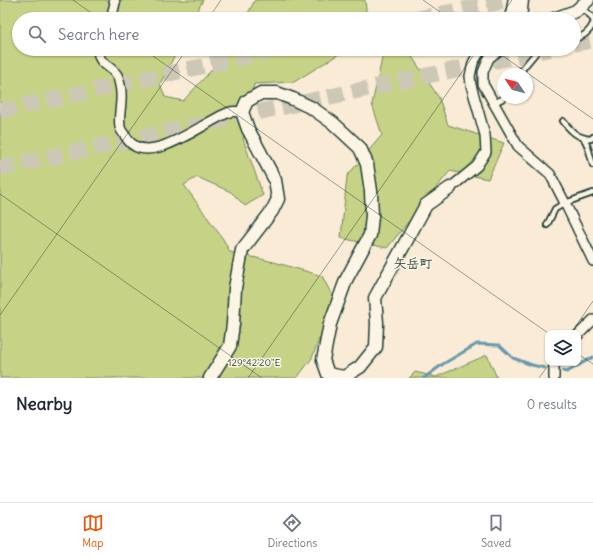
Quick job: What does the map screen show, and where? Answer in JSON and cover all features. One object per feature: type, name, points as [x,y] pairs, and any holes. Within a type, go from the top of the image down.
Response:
[{"type":"street","points":[[113,12],[115,3],[114,0]]},
{"type":"street","points":[[511,12],[513,0]]},
{"type":"street","points":[[521,12],[522,0]]},
{"type":"street","points":[[573,12],[584,4]]},
{"type":"street","points":[[100,56],[103,63],[117,76],[121,93],[119,119],[120,129],[131,144],[144,149],[164,146],[193,133],[214,119],[232,111],[242,112]]},
{"type":"street","points":[[210,378],[230,346],[235,288],[242,250],[272,211],[278,199],[275,180],[248,129],[242,112],[247,101],[261,93],[277,93],[312,108],[333,123],[360,148],[367,164],[371,191],[372,216],[370,234],[346,280],[330,324],[323,360],[328,374],[344,377],[360,367],[376,347],[377,323],[375,298],[426,205],[478,166],[486,152],[485,135],[471,86],[470,76],[473,63],[477,56]]},
{"type":"street","points":[[492,56],[489,58],[483,72],[483,84],[518,146],[550,174],[593,261]]},
{"type":"street","points":[[581,332],[593,320]]},
{"type":"street","points":[[554,366],[554,378]]},
{"type":"lane","points":[[584,4],[593,20]]},
{"type":"lane","points":[[581,37],[591,30],[593,24]]},
{"type":"lane","points":[[523,68],[533,56]]},
{"type":"lane","points":[[562,121],[572,133],[584,139],[588,144],[589,155],[593,165]]},
{"type":"lane","points":[[584,139],[593,138]]},
{"type":"lane","points":[[547,225],[555,209],[565,203],[593,194]]},
{"type":"green space","points":[[0,0],[203,0],[197,12],[12,12],[12,56],[174,56],[160,84],[165,97],[183,101],[218,63],[222,56],[336,56],[294,82],[254,84],[243,139],[263,195],[245,206],[231,192],[197,177],[184,185],[223,239],[230,252],[274,262],[322,276],[334,299],[312,358],[297,378],[0,378]]},
{"type":"green space","points":[[255,0],[365,0],[366,12],[249,12]]},
{"type":"green space","points":[[383,56],[412,56],[439,98],[448,125],[504,143],[488,179],[450,171],[387,248],[341,238],[347,176],[382,135],[372,104]]},
{"type":"green space","points":[[487,355],[497,378],[409,378],[415,372],[436,377]]},
{"type":"waterway","points":[[424,378],[443,364],[477,344],[499,345],[513,358],[545,368]]},
{"type":"waterway","points":[[563,371],[567,372],[593,357]]},
{"type":"tunnel","points":[[451,12],[510,0]]},
{"type":"tunnel","points":[[581,43],[593,40]]},
{"type":"tunnel","points":[[0,111],[248,56]]},
{"type":"tunnel","points":[[0,168],[518,56]]},
{"type":"district","name":"矢岳町","points":[[413,263]]}]
